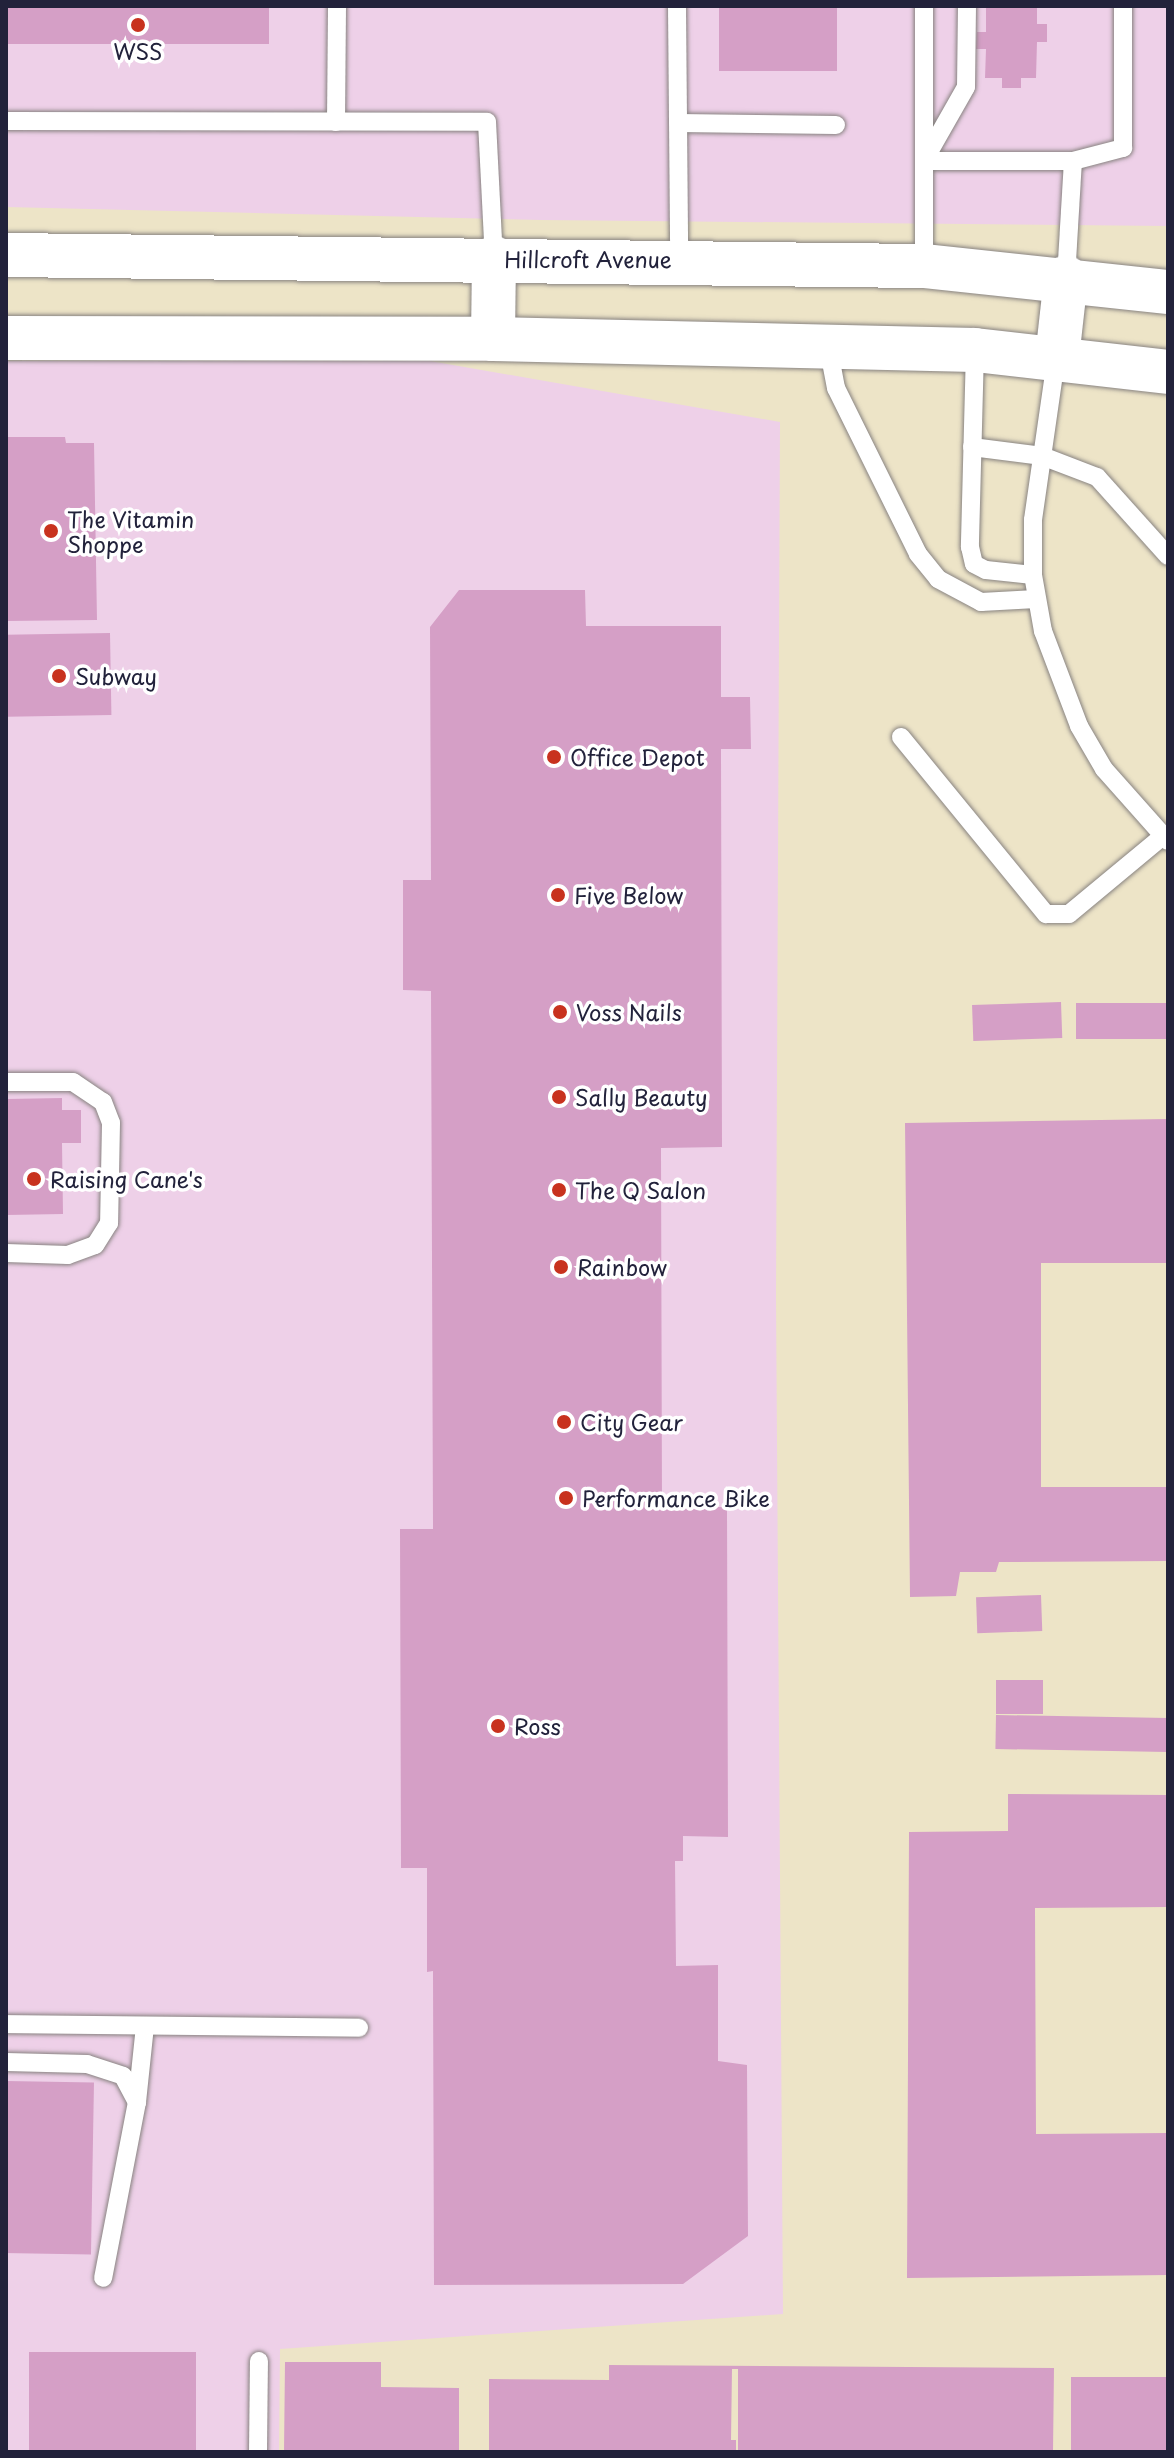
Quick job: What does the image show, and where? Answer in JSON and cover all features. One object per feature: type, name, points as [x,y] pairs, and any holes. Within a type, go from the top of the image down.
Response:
[{"type":"main road","name":"Hillcroft Avenue","points":[[6,255],[679,260],[924,266],[1066,278],[1168,292]]},
{"type":"main road","points":[[493,339],[494,258]]},
{"type":"main road","points":[[1057,358],[1066,278]]},
{"type":"main road","points":[[6,338],[493,339],[975,350],[1168,372]]},
{"type":"lane","points":[[336,122],[337,6]]},
{"type":"lane","points":[[677,6],[679,260]]},
{"type":"lane","points":[[924,6],[924,266]]},
{"type":"lane","points":[[924,161],[966,87],[967,6]]},
{"type":"lane","points":[[924,161],[1073,161],[1123,148],[1123,6]]},
{"type":"lane","points":[[6,121],[487,122],[494,258]]},
{"type":"lane","points":[[678,123],[836,125]]},
{"type":"lane","points":[[1066,278],[1073,161]]},
{"type":"lane","points":[[828,346],[836,388],[918,554],[938,579],[981,602],[1036,599]]},
{"type":"lane","points":[[975,350],[970,547],[974,564],[986,570],[1033,575]]},
{"type":"lane","points":[[901,737],[1046,914],[1069,914],[1165,838],[1104,769],[1079,726],[1036,599],[1033,520],[1057,358]]},
{"type":"lane","points":[[972,447],[1042,456],[1097,477],[1168,556]]},
{"type":"lane","points":[[6,1082],[73,1082],[103,1102],[111,1123],[109,1223],[95,1245],[68,1255],[6,1253]]},
{"type":"lane","points":[[6,2024],[359,2028]]},
{"type":"lane","points":[[103,2278],[137,2102],[145,2026]]},
{"type":"lane","points":[[6,2062],[87,2064],[123,2076],[137,2102]]},
{"type":"lane","points":[[258,2452],[259,2361]]},
{"type":"shaded area","points":[[6,6],[1168,6],[1168,226],[542,220],[6,207]]},
{"type":"shaded area","points":[[6,361],[430,361],[780,422],[776,1296],[783,2314],[280,2349],[279,2452],[6,2452]]},
{"type":"building","name":"WSS","points":[[7,6],[269,6],[269,44],[7,44]]},
{"type":"building","points":[[719,6],[837,6],[837,71],[719,71]]},
{"type":"building","points":[[986,6],[1037,6],[1037,24],[1047,24],[1047,42],[1037,42],[1036,78],[1021,78],[1021,88],[1002,88],[1002,78],[985,78],[986,49],[976,49],[977,32],[986,32]]},
{"type":"building","name":"The Vitamin Shoppe","points":[[6,437],[65,437],[66,443],[94,443],[97,620],[6,621]]},
{"type":"building","points":[[459,590],[585,590],[586,626],[721,626],[721,697],[750,697],[751,749],[721,749],[722,1147],[661,1148],[662,1507],[727,1507],[728,1837],[683,1836],[683,1861],[675,1861],[676,1966],[718,1965],[718,2061],[747,2065],[748,2236],[683,2284],[434,2285],[433,1971],[427,1972],[427,1868],[401,1868],[400,1529],[433,1529],[431,991],[403,990],[403,880],[431,880],[430,627]]},
{"type":"building","name":"Subway","points":[[110,633],[111,715],[7,717],[6,635]]},
{"type":"building","points":[[1061,1002],[1062,1038],[973,1041],[972,1005]]},
{"type":"building","points":[[1076,1003],[1167,1003],[1167,1039],[1076,1039]]},
{"type":"building","name":"Raising Cane's","points":[[62,1098],[62,1110],[81,1110],[81,1143],[62,1143],[63,1214],[6,1215],[6,1099]]},
{"type":"building","points":[[1168,1119],[1168,1263],[1041,1263],[1041,1487],[1168,1487],[1168,1561],[999,1562],[996,1572],[960,1572],[956,1596],[910,1597],[905,1123]]},
{"type":"building","points":[[1041,1595],[1042,1631],[977,1633],[976,1597]]},
{"type":"building","points":[[996,1680],[1043,1680],[1043,1714],[996,1714]]},
{"type":"building","points":[[996,1715],[1168,1718],[1167,1752],[995,1749]]},
{"type":"building","points":[[1008,1794],[1168,1795],[1168,1907],[1035,1908],[1036,2134],[1168,2133],[1168,2275],[907,2278],[909,1832],[1008,1831]]},
{"type":"building","points":[[6,2081],[94,2083],[91,2255],[6,2253]]},
{"type":"building","points":[[29,2352],[196,2352],[196,2452],[29,2452]]},
{"type":"building","points":[[285,2362],[381,2362],[381,2387],[459,2388],[459,2452],[284,2452]]},
{"type":"building","points":[[609,2365],[1054,2368],[1053,2452],[738,2452],[738,2369],[732,2369],[731,2440],[736,2440],[736,2452],[489,2452],[489,2379],[609,2380]]},
{"type":"building","points":[[1071,2377],[1168,2377],[1168,2452],[1071,2452]]},
{"type":"place","name":"WSS","points":[[138,25]]},
{"type":"place","name":"The Vitamin Shoppe","points":[[51,531]]},
{"type":"place","name":"Subway","points":[[59,676]]},
{"type":"place","name":"Office Depot","points":[[554,757]]},
{"type":"place","name":"Five Below","points":[[558,895]]},
{"type":"place","name":"Voss Nails","points":[[560,1012]]},
{"type":"place","name":"Sally Beauty","points":[[559,1097]]},
{"type":"place","name":"Raising Cane's","points":[[34,1179]]},
{"type":"place","name":"The Q Salon","points":[[559,1190]]},
{"type":"place","name":"Rainbow","points":[[561,1267]]},
{"type":"place","name":"City Gear","points":[[564,1422]]},
{"type":"place","name":"Performance Bike","points":[[566,1498]]},
{"type":"place","name":"Ross","points":[[498,1726]]}]
